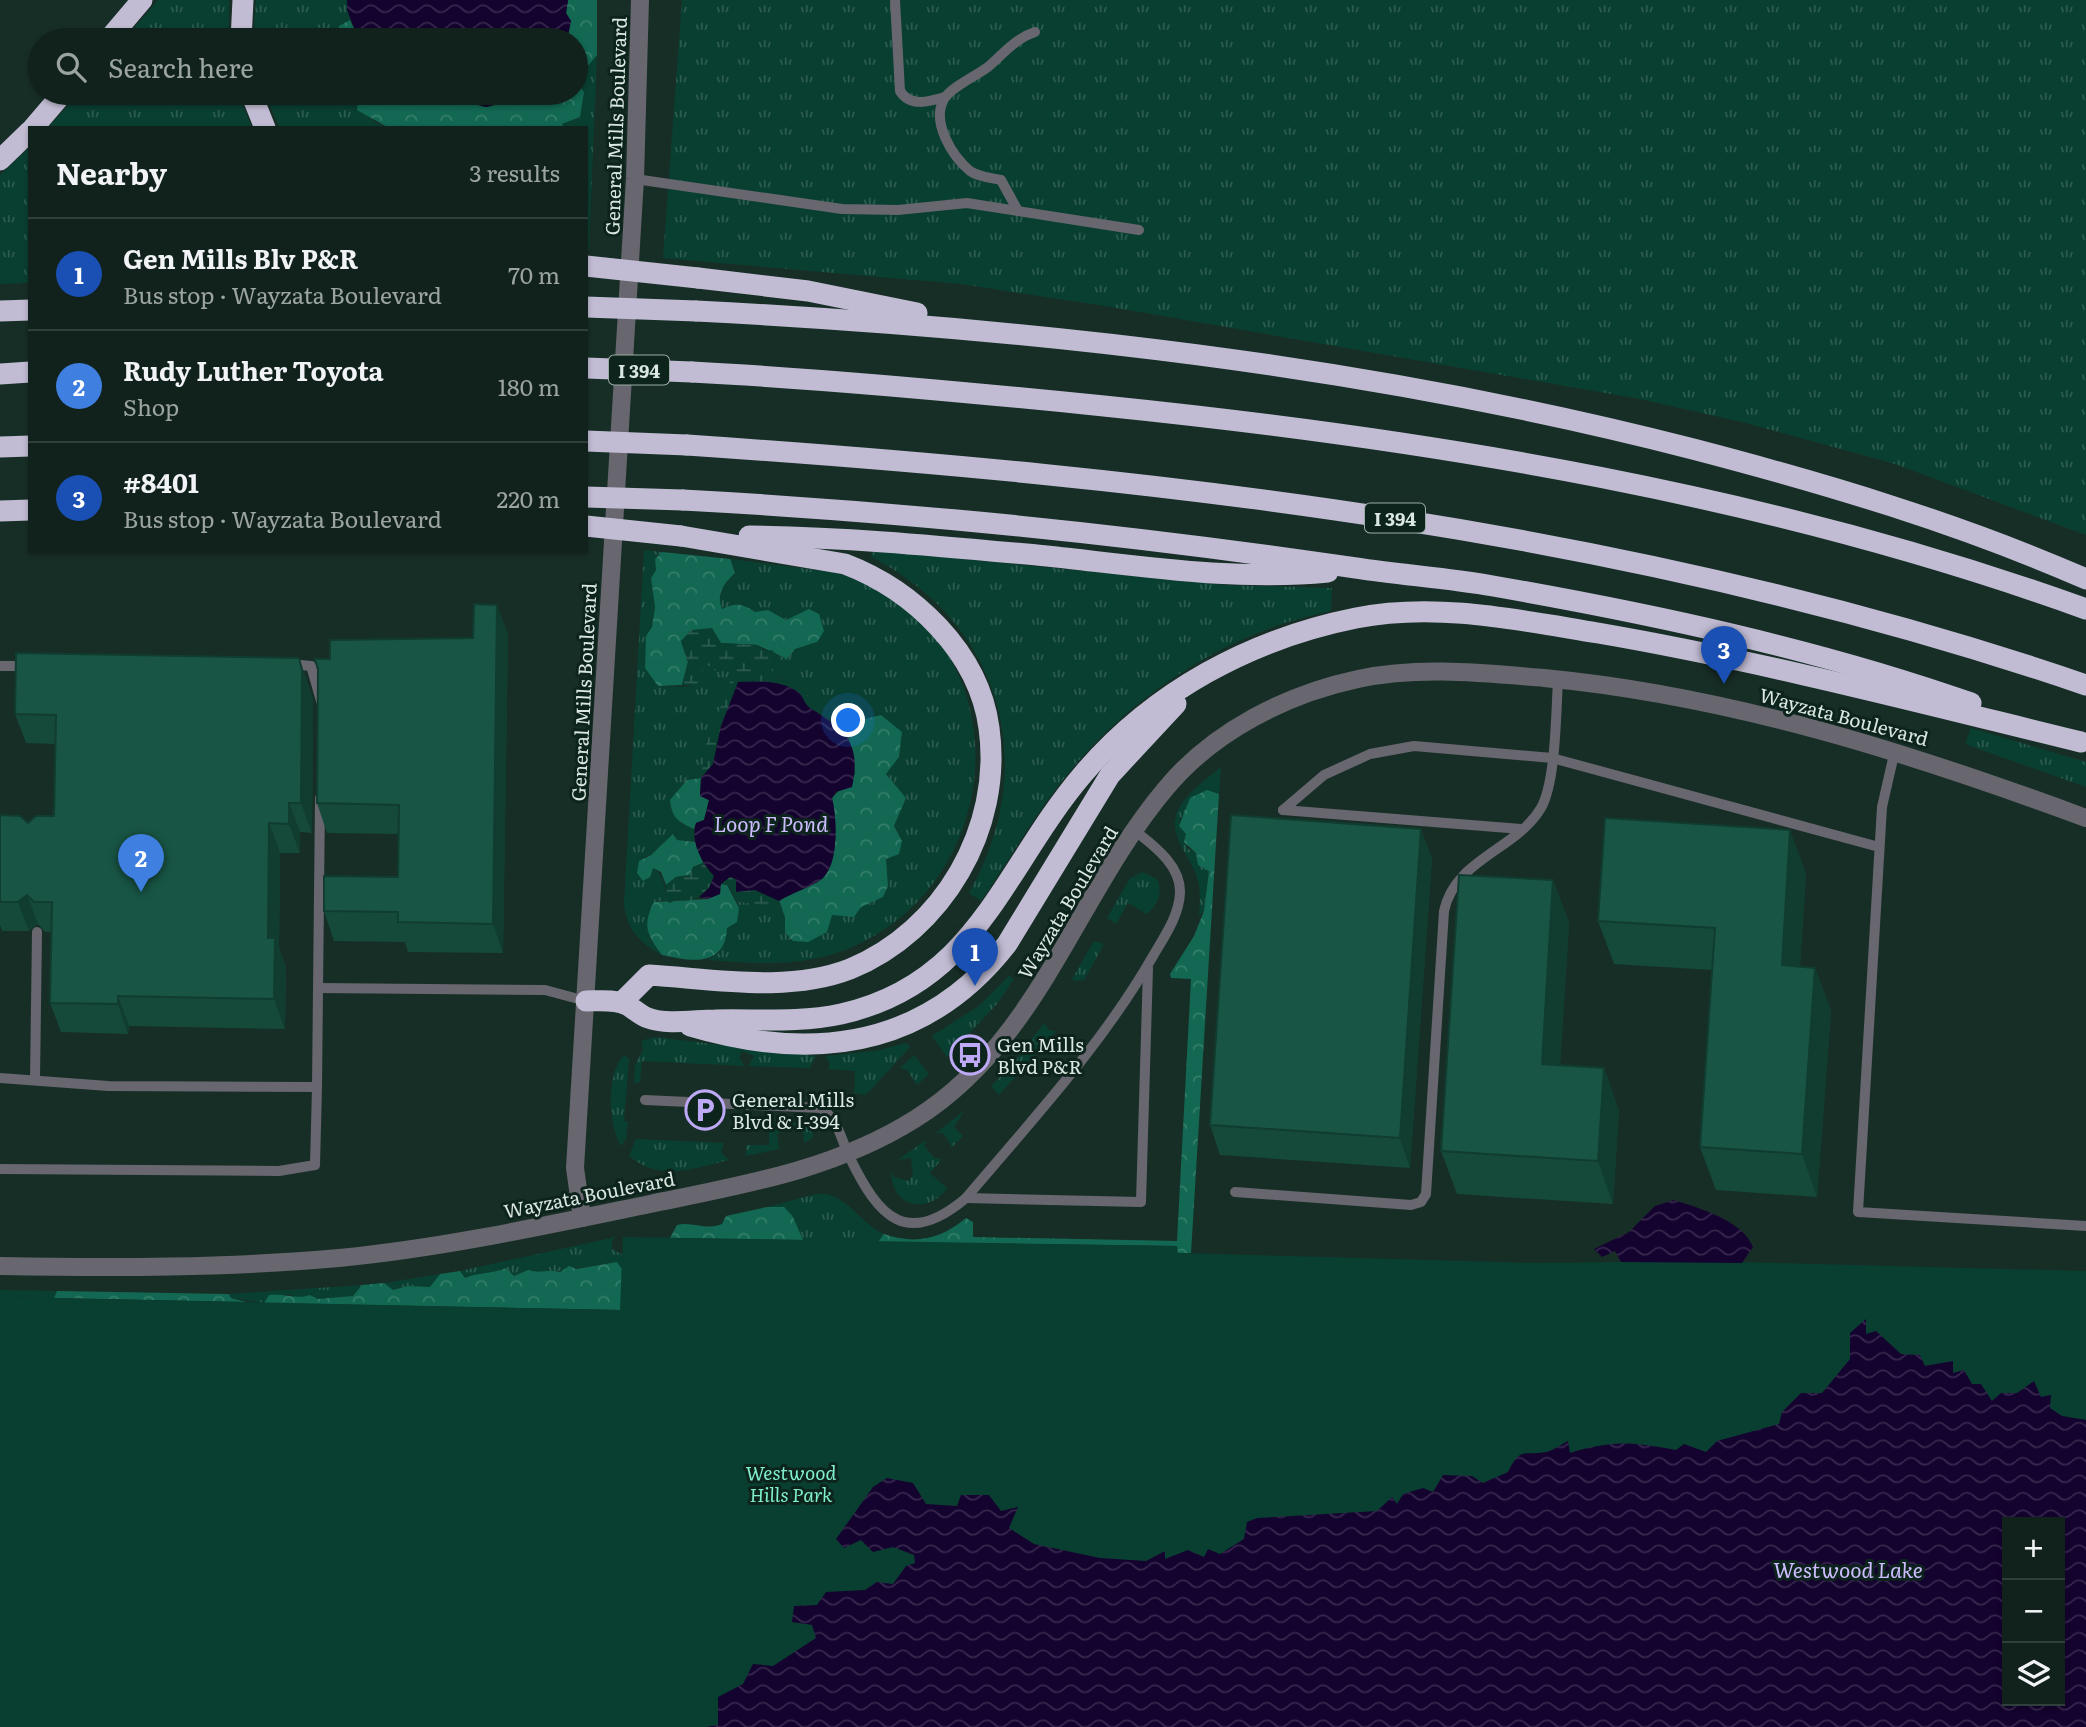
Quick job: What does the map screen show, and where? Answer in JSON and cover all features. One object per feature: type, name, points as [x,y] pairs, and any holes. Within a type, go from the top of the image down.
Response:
[{"type":"highway","points":[[118,28],[142,0]]},
{"type":"highway","points":[[242,28],[243,0]]},
{"type":"highway","points":[[34,126],[52,105]]},
{"type":"highway","points":[[256,105],[264,126]]},
{"type":"highway","points":[[0,160],[28,132]]},
{"type":"highway","points":[[588,267],[808,291],[1019,334]]},
{"type":"highway","points":[[588,307],[838,318],[1134,346],[1365,379],[1514,406],[1608,427],[1857,493],[1947,523],[2086,579]]},
{"type":"highway","points":[[0,311],[28,310]]},
{"type":"highway","name":"I 394","points":[[588,368],[830,380],[1207,416],[1508,460],[1804,522],[1949,564],[2086,609]]},
{"type":"highway","points":[[0,374],[28,372]]},
{"type":"highway","name":"I 394","points":[[588,441],[687,445],[1079,477],[1263,499],[1464,529],[1678,570],[1825,606],[1959,643],[2086,685]]},
{"type":"highway","points":[[0,447],[28,446]]},
{"type":"highway","points":[[588,496],[683,500],[941,519],[1186,544],[1490,585],[1774,646],[1923,686],[2084,743]]},
{"type":"highway","points":[[0,511],[28,510]]},
{"type":"highway","points":[[588,526],[681,536],[845,564],[870,573],[913,601],[944,633],[970,674],[989,727],[990,778],[980,830],[940,904],[890,947],[849,969],[789,982],[649,975],[622,1002]]},
{"type":"highway","points":[[681,536],[820,538],[1213,574],[1274,577],[1359,568]]},
{"type":"highway","points":[[586,1001],[622,1002],[649,1019],[819,1018],[846,1013],[918,983],[942,964],[983,922],[1060,805],[1108,747],[1180,686],[1287,636],[1355,618],[1418,611],[1510,618],[1726,656],[2084,743]]},
{"type":"highway","points":[[671,1020],[725,1036],[763,1043],[824,1044],[888,1034],[942,1005],[988,967],[1007,944],[1110,775],[1155,724],[1217,668]]},
{"type":"street","name":"General Mills Boulevard","points":[[582,1218],[575,1168],[635,178],[640,0]]},
{"type":"street","name":"Wayzata Boulevard","points":[[0,1266],[166,1268],[343,1258],[582,1218],[763,1180],[848,1155],[923,1115],[962,1084],[994,1053],[1058,961],[1134,830],[1168,785],[1196,758],[1238,728],[1279,705],[1355,679],[1404,672],[1453,671],[1558,680],[1724,707],[1895,750],[2086,818]]},
{"type":"lane","points":[[895,0],[900,91],[904,97],[915,102],[945,97],[983,71],[1021,36],[1035,32]]},
{"type":"lane","points":[[945,97],[940,122],[961,161],[972,173],[1001,180],[1018,211]]},
{"type":"lane","points":[[635,178],[842,209],[898,210],[967,203],[1139,230]]},
{"type":"lane","points":[[277,663],[311,667],[321,698],[321,712]]},
{"type":"lane","points":[[0,666],[41,666]]},
{"type":"lane","points":[[1235,1192],[1411,1205],[1421,1202],[1426,1194],[1444,911],[1448,892],[1459,877],[1521,829],[1542,806],[1552,758],[1558,680]]},
{"type":"lane","points":[[1521,829],[1283,810],[1324,775],[1370,754],[1414,746],[1552,758],[1880,847]]},
{"type":"lane","points":[[1895,750],[1882,807],[1858,1212],[2086,1226]]},
{"type":"lane","points":[[0,1169],[279,1171],[316,1165],[320,781]]},
{"type":"lane","points":[[645,1100],[821,1108],[832,1116],[839,1128],[848,1155],[867,1191],[894,1219],[929,1222],[945,1216],[966,1198],[1113,1022],[1177,911],[1179,883],[1160,850],[1134,830]]},
{"type":"lane","points":[[35,1080],[37,932]]},
{"type":"lane","points":[[966,1198],[1141,1202],[1148,965]]},
{"type":"lane","points":[[318,988],[545,990],[586,1001]]},
{"type":"lane","points":[[0,1078],[108,1086],[317,1087]]},
{"type":"green space","points":[[158,0],[229,0],[229,28],[134,28]]},
{"type":"green space","points":[[256,0],[347,0],[350,20],[340,28],[254,28]]},
{"type":"green space","points":[[568,0],[597,0],[597,55],[588,66],[588,28],[570,28],[571,21],[566,13]]},
{"type":"green space","points":[[682,0],[2086,0],[2086,535],[1895,464],[1746,423],[1640,399],[1105,306],[961,284],[663,258]]},
{"type":"green space","points":[[350,20],[354,28],[339,28]]},
{"type":"green space","points":[[597,55],[589,250],[588,126],[562,124],[580,117],[582,105],[588,105],[588,66]]},
{"type":"green space","points":[[68,105],[243,105],[251,126],[50,126]]},
{"type":"green space","points":[[269,105],[361,105],[374,122],[384,126],[279,126]]},
{"type":"green space","points":[[358,105],[582,105],[580,117],[562,124],[563,126],[385,126],[357,110]]},
{"type":"green space","points":[[28,149],[28,283],[0,284],[0,175]]},
{"type":"green space","points":[[644,550],[662,552],[655,559],[656,570],[651,578],[655,607],[652,627],[646,636],[645,668],[658,686],[694,687],[703,661],[735,672],[705,747],[701,778],[687,780],[680,823],[694,829],[695,842],[677,840],[674,834],[651,855],[644,857],[665,886],[665,900],[654,902],[650,939],[662,955],[636,935],[628,921],[624,904]]},
{"type":"green space","points":[[872,550],[1225,585],[1332,588],[1331,611],[1295,620],[1227,647],[1195,664],[1135,706],[1107,731],[1068,774],[1041,809],[981,901],[969,893],[991,845],[1003,796],[1004,749],[996,702],[979,659],[952,620],[916,585],[871,557]]},
{"type":"green space","points":[[662,552],[730,559],[735,573],[722,590],[722,609],[735,605],[755,612],[768,610],[786,620],[809,609],[819,614],[824,631],[817,642],[795,649],[787,659],[757,645],[681,641],[688,662],[682,685],[658,686],[645,668],[646,636],[652,627],[655,607],[651,578],[656,570],[655,559]]},
{"type":"green space","points":[[730,559],[839,573],[898,601],[940,642],[966,693],[975,750],[969,807],[948,861],[911,908],[859,944],[841,952],[803,961],[747,963],[708,960],[719,953],[727,928],[739,908],[736,901],[782,909],[785,917],[831,915],[883,897],[888,886],[886,859],[902,841],[894,826],[906,798],[886,774],[899,757],[902,732],[881,715],[856,721],[851,734],[790,685],[772,675],[777,655],[787,659],[795,649],[817,642],[809,609],[786,620],[768,610],[755,612],[742,606],[734,605],[721,610],[719,599],[722,590],[735,573]]},
{"type":"green space","points":[[712,628],[721,643],[757,645],[766,651],[772,650],[777,655],[772,675],[806,693],[813,705],[825,710],[851,734],[849,739],[833,721],[806,706],[721,726],[713,764],[701,778],[705,747],[734,672],[716,671],[703,662],[702,675],[695,687],[682,685],[688,662],[681,641],[691,630]]},
{"type":"green space","points":[[881,715],[902,732],[899,757],[886,774],[906,798],[894,826],[902,841],[899,854],[886,859],[888,886],[883,897],[861,907],[854,917],[832,915],[827,932],[808,942],[793,941],[785,932],[785,917],[779,901],[819,881],[828,871],[835,840],[832,798],[855,774],[849,739],[856,721]]},
{"type":"green space","points":[[1971,728],[2086,762],[2086,787],[1965,744]]},
{"type":"green space","points":[[1221,767],[1219,794],[1207,790],[1180,819],[1179,826],[1186,834],[1187,848],[1196,853],[1209,871],[1204,911],[1199,916],[1198,882],[1178,840],[1176,816],[1188,795]]},
{"type":"green space","points":[[701,778],[700,796],[709,800],[704,820],[696,823],[694,829],[677,819],[670,800],[687,780]]},
{"type":"green space","points":[[1207,790],[1219,794],[1191,1253],[1177,1253],[1177,1246],[878,1242],[884,1234],[907,1239],[928,1238],[947,1231],[966,1218],[973,1222],[973,1237],[1177,1241],[1191,979],[1171,978],[1170,974],[1194,936],[1204,911],[1209,871],[1198,865],[1196,853],[1184,842],[1186,834],[1179,826],[1190,798]]},
{"type":"green space","points":[[673,834],[677,840],[695,842],[703,863],[693,867],[690,875],[676,877],[666,885],[661,872],[653,868],[650,877],[643,881],[637,873],[639,861],[651,855]]},
{"type":"green space","points":[[703,863],[715,876],[701,896],[690,900],[678,899],[670,903],[665,900],[666,885],[676,877],[690,875],[693,867]]},
{"type":"green space","points":[[1143,872],[1157,879],[1160,889],[1157,902],[1147,914],[1128,903],[1116,924],[1107,918],[1130,878]]},
{"type":"green space","points":[[730,877],[779,901],[782,909],[736,901],[728,885],[721,884]]},
{"type":"green space","points":[[721,884],[727,885],[739,908],[737,922],[727,928],[720,950],[713,956],[695,960],[662,955],[653,942],[647,924],[654,902],[708,899]]},
{"type":"green space","points":[[1094,941],[1104,944],[1084,980],[1072,979]]},
{"type":"green space","points":[[1009,976],[1014,979],[997,1004],[947,1057],[932,1036],[980,1005]]},
{"type":"green space","points":[[1044,1023],[1049,1030],[1056,1031],[999,1095],[991,1086],[1011,1066]]},
{"type":"green space","points":[[654,1037],[816,1056],[810,1068],[748,1066],[754,1056],[742,1051],[739,1057],[745,1066],[642,1061],[640,1082],[634,1084],[635,1065],[643,1050],[641,1041]]},
{"type":"green space","points":[[906,1043],[910,1047],[866,1095],[854,1093],[855,1071],[829,1069],[829,1061],[825,1056],[875,1051]]},
{"type":"green space","points":[[624,1055],[629,1059],[624,1121],[628,1122],[626,1139],[621,1146],[613,1125],[611,1099],[614,1074]]},
{"type":"green space","points":[[914,1055],[929,1074],[917,1085],[907,1070],[900,1068]]},
{"type":"green space","points":[[965,1110],[954,1127],[963,1136],[952,1147],[943,1133],[936,1133]]},
{"type":"green space","points":[[773,1123],[802,1123],[813,1129],[813,1138],[804,1143],[803,1133],[790,1128],[777,1134],[779,1149],[746,1156],[746,1145],[769,1145],[769,1127]]},
{"type":"green space","points":[[636,1139],[724,1143],[721,1152],[729,1160],[678,1171],[652,1169],[629,1156]]},
{"type":"green space","points":[[926,1140],[924,1146],[935,1158],[942,1159],[930,1173],[947,1188],[930,1202],[911,1203],[896,1192],[892,1182],[892,1170],[894,1177],[908,1181],[913,1175],[911,1158],[898,1160]]},
{"type":"green space","points":[[816,1194],[826,1194],[844,1202],[884,1234],[878,1242],[803,1240],[793,1217],[767,1207]]},
{"type":"green space","points":[[767,1207],[784,1207],[793,1217],[803,1240],[670,1238],[677,1225],[716,1226],[722,1224],[726,1216]]},
{"type":"green space","points":[[616,1237],[612,1241],[612,1249],[623,1255],[622,1269],[617,1262],[539,1274],[528,1270],[514,1276],[506,1268],[465,1278],[460,1271]]},
{"type":"green space","name":"Westwood Hills Park","points":[[623,1237],[1177,1246],[1178,1253],[1538,1263],[1701,1261],[2086,1271],[2086,1727],[0,1727],[0,1297],[620,1310]]},
{"type":"green space","points":[[617,1262],[622,1269],[621,1310],[264,1303],[269,1295],[310,1295],[318,1299],[353,1296],[362,1285],[384,1283],[393,1290],[408,1286],[430,1287],[440,1274],[460,1271],[465,1278],[506,1268],[514,1276],[528,1270],[560,1272],[569,1266],[576,1269]]},
{"type":"green space","points":[[440,1274],[431,1287],[408,1286],[393,1290],[384,1283]]},
{"type":"green space","points":[[362,1285],[353,1296],[318,1299],[310,1295],[299,1299],[291,1295],[269,1295],[264,1303],[231,1298],[229,1294]]},
{"type":"green space","points":[[0,1290],[57,1291],[54,1298],[0,1297]]},
{"type":"green space","points":[[57,1291],[229,1294],[231,1298],[246,1302],[54,1298]]},
{"type":"water","points":[[347,0],[568,0],[566,13],[571,21],[570,28],[354,28],[347,10]]},
{"type":"water","name":"Loop F Pond","points":[[738,682],[776,683],[797,691],[808,706],[841,731],[852,748],[852,787],[836,792],[832,798],[835,840],[828,871],[819,881],[779,901],[755,890],[736,892],[736,879],[730,877],[721,884],[720,894],[708,899],[699,897],[709,888],[714,876],[701,858],[695,838],[696,823],[704,820],[709,800],[700,796],[701,778],[713,764],[721,726]]},
{"type":"water","points":[[1674,1200],[1720,1217],[1740,1230],[1753,1247],[1742,1263],[1621,1262],[1615,1251],[1602,1257],[1594,1249],[1629,1232],[1655,1206]]},
{"type":"water","name":"Westwood Lake","points":[[1866,1319],[1866,1334],[1876,1331],[1901,1354],[1920,1355],[1925,1366],[1953,1361],[1953,1373],[1964,1370],[1972,1384],[1981,1384],[1992,1401],[2001,1393],[2017,1393],[2034,1381],[2041,1397],[2051,1395],[2050,1408],[2062,1416],[2086,1420],[2086,1727],[706,1727],[718,1725],[718,1697],[743,1684],[753,1664],[773,1666],[816,1638],[812,1625],[792,1622],[794,1606],[817,1605],[826,1592],[865,1590],[877,1582],[893,1584],[906,1566],[915,1563],[914,1555],[893,1547],[873,1552],[861,1540],[844,1548],[836,1539],[873,1487],[887,1478],[913,1483],[926,1504],[957,1506],[961,1495],[989,1495],[1001,1511],[1018,1507],[1009,1528],[1034,1544],[1100,1558],[1146,1561],[1165,1551],[1165,1559],[1188,1550],[1204,1557],[1208,1549],[1220,1554],[1244,1539],[1247,1522],[1257,1518],[1377,1511],[1392,1497],[1397,1504],[1403,1494],[1423,1488],[1433,1492],[1443,1475],[1472,1476],[1483,1483],[1508,1472],[1520,1455],[1549,1451],[1568,1441],[1570,1453],[1623,1444],[1676,1450],[1684,1444],[1706,1452],[1717,1441],[1779,1424],[1782,1412],[1801,1393],[1822,1393],[1850,1359],[1850,1333]]},
{"type":"building","points":[[474,604],[497,605],[493,924],[398,922],[398,912],[324,911],[324,876],[398,877],[399,805],[317,803],[318,669],[315,659],[330,659],[330,640],[473,638]]},
{"type":"building","points":[[16,653],[299,658],[302,670],[301,803],[289,803],[289,824],[269,823],[268,938],[275,938],[274,999],[118,996],[118,1004],[50,1003],[52,902],[34,902],[27,895],[18,902],[0,902],[0,815],[20,816],[28,823],[36,816],[54,816],[56,715],[15,714]]},
{"type":"building","points":[[1231,815],[1421,829],[1400,1138],[1210,1125]]},
{"type":"building","points":[[1605,818],[1790,830],[1782,965],[1815,968],[1802,1154],[1700,1147],[1715,928],[1598,921]]},
{"type":"building","points":[[1459,875],[1553,880],[1542,1064],[1604,1068],[1598,1161],[1441,1151]]},
{"type":"place","name":"#8401","points":[[1724,684]]},
{"type":"place","name":"Rudy Luther Toyota","points":[[141,892]]},
{"type":"place","name":"Gen Mills Blv P&R","points":[[975,986]]},
{"type":"place","name":"Gen Mills Blvd P&R","points":[[970,1055]]},
{"type":"place","name":"General Mills Blvd & I-394","points":[[705,1110]]}]
